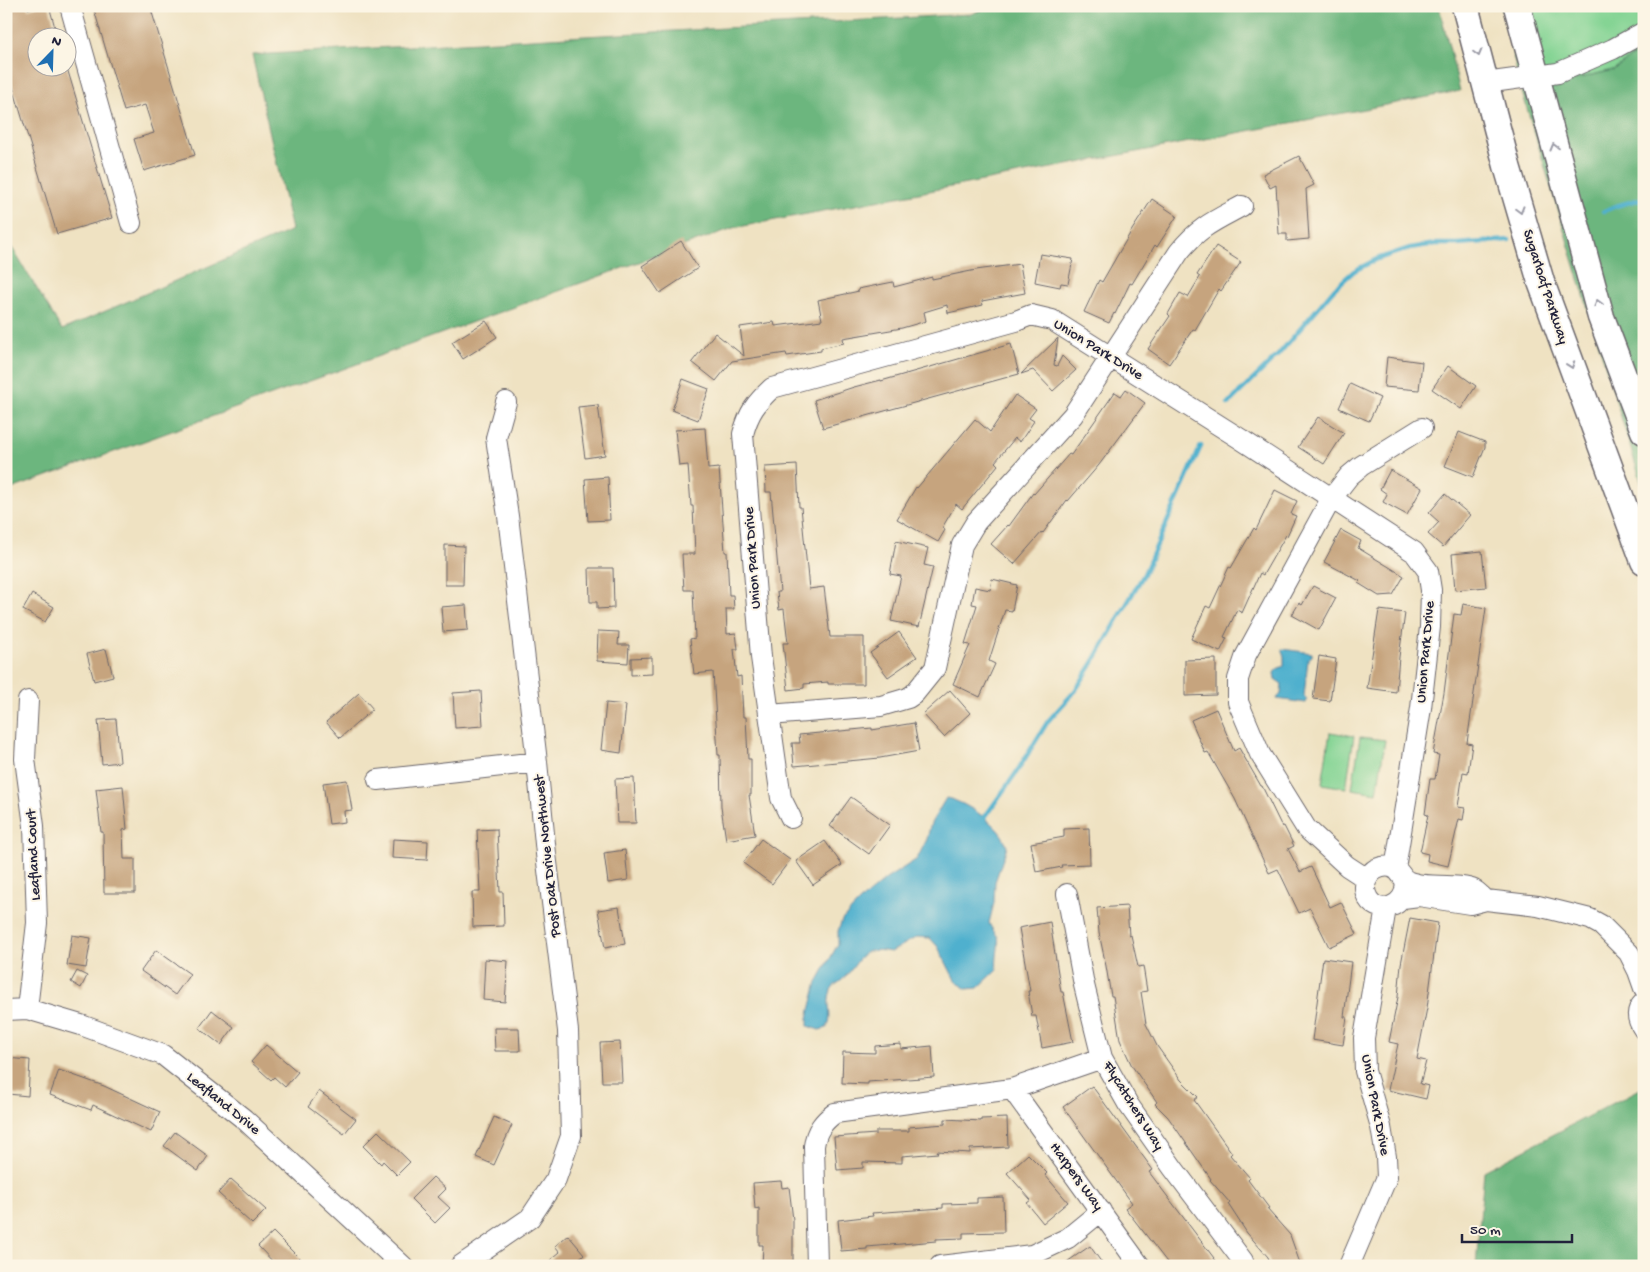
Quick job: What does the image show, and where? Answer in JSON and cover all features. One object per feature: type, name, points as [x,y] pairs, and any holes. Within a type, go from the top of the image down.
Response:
[{"type":"main road","name":"Sugarloaf Parkway","points":[[1466,6],[1507,166],[1541,282],[1644,561]]},
{"type":"main road","points":[[1516,6],[1602,317],[1644,431]]},
{"type":"street","points":[[70,6],[131,223]]},
{"type":"street","points":[[1485,83],[1558,73],[1614,49],[1644,32]]},
{"type":"street","points":[[769,715],[881,706],[908,698],[914,694],[935,668],[962,545],[976,522],[1073,415],[1179,252],[1192,237],[1206,226],[1242,206]]},
{"type":"street","name":"Union Park Drive","points":[[790,818],[781,798],[760,657],[743,434],[757,402],[772,388],[1016,321],[1031,315],[1052,320],[1239,438],[1414,552],[1428,570],[1431,590],[1430,627],[1397,889],[1364,1038],[1366,1071],[1381,1127],[1387,1177],[1349,1266]]},
{"type":"street","name":"Post Oak Drive Northwest","points":[[460,1266],[530,1218],[556,1179],[570,1136],[568,1031],[509,526],[496,438],[506,402]]},
{"type":"street","points":[[1367,879],[1347,866],[1306,828],[1260,754],[1238,702],[1238,679],[1246,655],[1332,498],[1349,476],[1361,466],[1422,428]]},
{"type":"street","name":"Leafland Court","points":[[27,1009],[37,923],[34,826],[25,759],[28,701]]},
{"type":"street","points":[[378,780],[537,762]]},
{"type":"street","points":[[1397,889],[1388,867],[1380,867],[1370,874],[1365,883],[1368,899],[1376,906],[1397,889],[1418,884],[1473,889],[1486,900],[1538,906],[1590,919],[1601,925],[1629,953],[1644,988]]},
{"type":"street","name":"Flycatchers Way","points":[[1067,894],[1084,985],[1102,1058],[1128,1104],[1173,1168],[1243,1261],[1244,1266]]},
{"type":"street","points":[[1644,1002],[1639,1009],[1638,1018],[1644,1030]]},
{"type":"street","name":"Leafland Drive","points":[[6,1010],[27,1009],[81,1025],[163,1055],[244,1119],[403,1266]]},
{"type":"street","points":[[817,1266],[814,1146],[815,1136],[824,1121],[836,1113],[1012,1089],[1102,1058]]},
{"type":"street","name":"Harpers Way","points":[[1012,1089],[1140,1266]]},
{"type":"street","points":[[940,1266],[1032,1255],[1068,1238],[1101,1211]]},
{"type":"green space","points":[[993,6],[1439,6],[1460,91],[733,228],[6,491],[6,238],[62,330],[292,230],[252,55],[971,14]]},
{"type":"green space","points":[[1501,6],[1644,6],[1644,48],[1613,70],[1522,92]]},
{"type":"green space","points":[[1644,48],[1644,492],[1522,92],[1613,70]]},
{"type":"green space","points":[[1330,732],[1354,736],[1346,788],[1322,784]]},
{"type":"green space","points":[[1360,737],[1385,740],[1377,793],[1352,789]]},
{"type":"green space","points":[[1644,1087],[1644,1266],[1476,1266],[1484,1171]]},
{"type":"water","points":[[1282,649],[1312,653],[1312,656],[1308,659],[1304,696],[1307,700],[1306,703],[1277,699],[1281,694],[1282,684],[1275,679],[1274,673],[1277,669],[1284,666]]},
{"type":"water","points":[[946,798],[963,804],[983,816],[999,831],[1007,847],[995,882],[994,903],[989,923],[998,937],[997,970],[978,988],[966,989],[955,980],[938,947],[930,938],[917,937],[891,952],[873,951],[863,955],[845,977],[831,990],[829,996],[830,1018],[827,1028],[819,1030],[808,1026],[808,1018],[817,982],[838,944],[838,931],[842,920],[859,902],[886,879],[917,859],[927,839],[931,823]]},
{"type":"building","points":[[6,6],[27,6],[28,9],[38,6],[49,6],[55,28],[28,28],[28,78],[70,78],[112,218],[57,234],[6,64]]},
{"type":"building","points":[[93,6],[150,6],[195,155],[144,171],[134,139],[154,133],[145,105],[124,111]]},
{"type":"building","points":[[1299,156],[1314,185],[1306,189],[1309,239],[1287,241],[1287,234],[1279,234],[1276,185],[1270,188],[1263,174]]},
{"type":"building","points":[[1152,199],[1177,216],[1157,247],[1155,245],[1132,284],[1130,283],[1109,323],[1084,312],[1099,280],[1102,282]]},
{"type":"building","points":[[681,241],[698,268],[660,293],[642,266]]},
{"type":"building","points":[[1216,246],[1241,262],[1221,291],[1219,289],[1195,330],[1193,329],[1169,364],[1148,349],[1170,316],[1168,314],[1180,293],[1188,297],[1200,277],[1197,275]]},
{"type":"building","points":[[1040,254],[1073,259],[1068,284],[1061,283],[1060,287],[1035,282]]},
{"type":"building","points":[[1020,264],[1025,293],[982,301],[983,305],[948,313],[947,305],[924,312],[926,321],[902,328],[843,338],[844,343],[821,348],[821,351],[787,356],[786,353],[732,361],[716,381],[692,362],[715,333],[744,356],[740,327],[774,322],[775,326],[822,320],[818,300],[893,282],[894,287],[932,277],[932,279]]},
{"type":"building","points":[[486,321],[497,337],[463,359],[452,342]]},
{"type":"building","points":[[1058,338],[1054,365],[1057,366],[1062,356],[1076,370],[1053,391],[1033,370],[1021,374]]},
{"type":"building","points":[[1011,344],[1019,374],[823,428],[814,400],[854,387]]},
{"type":"building","points":[[1387,357],[1422,362],[1419,390],[1384,387]]},
{"type":"building","points":[[1448,366],[1476,386],[1461,409],[1432,389]]},
{"type":"building","points":[[683,379],[709,389],[698,420],[672,410]]},
{"type":"building","points":[[1350,384],[1380,398],[1369,421],[1339,408]]},
{"type":"building","points":[[1126,389],[1145,403],[1099,465],[1067,500],[1043,533],[1014,564],[991,544],[1009,526],[1033,493],[1069,454],[1071,455],[1115,392],[1121,396]]},
{"type":"building","points":[[1015,395],[1036,409],[1029,418],[1034,421],[1020,442],[1015,438],[995,462],[998,465],[962,509],[956,504],[942,528],[945,530],[938,542],[897,519],[916,487],[975,419],[990,432]]},
{"type":"building","points":[[598,405],[605,455],[585,458],[578,407]]},
{"type":"building","points":[[1318,417],[1344,433],[1324,464],[1298,447]]},
{"type":"building","points":[[705,428],[708,469],[719,468],[729,595],[733,595],[734,609],[726,609],[727,634],[736,633],[738,649],[734,649],[737,677],[741,676],[743,717],[746,717],[748,759],[751,759],[751,795],[749,795],[755,835],[726,840],[721,807],[720,755],[718,755],[713,672],[694,674],[690,639],[695,638],[693,590],[684,590],[682,554],[695,554],[693,506],[691,506],[688,465],[679,466],[675,430]]},
{"type":"building","points":[[1459,432],[1485,442],[1485,447],[1473,477],[1445,466]]},
{"type":"building","points":[[797,465],[799,507],[801,507],[809,589],[824,587],[830,637],[864,637],[864,684],[828,684],[828,682],[804,684],[804,688],[788,690],[783,643],[788,643],[784,609],[779,610],[777,592],[780,592],[771,492],[766,492],[765,467]]},
{"type":"building","points":[[1390,470],[1422,488],[1407,515],[1383,502],[1387,494],[1380,489]]},
{"type":"building","points":[[608,477],[610,520],[588,521],[585,479]]},
{"type":"building","points":[[1275,490],[1297,501],[1291,514],[1296,516],[1287,536],[1263,575],[1260,573],[1242,613],[1237,610],[1224,637],[1227,638],[1220,652],[1191,639],[1206,606],[1210,608],[1229,567],[1231,568],[1254,528],[1256,530]]},
{"type":"building","points":[[1445,494],[1470,515],[1443,547],[1428,534],[1439,522],[1429,513]]},
{"type":"building","points":[[1341,530],[1361,541],[1358,548],[1404,576],[1393,595],[1379,596],[1358,583],[1360,581],[1324,562]]},
{"type":"building","points":[[896,541],[928,548],[924,565],[933,567],[919,627],[891,621],[901,576],[890,574]]},
{"type":"building","points":[[445,545],[464,546],[463,585],[445,585]]},
{"type":"building","points":[[1482,551],[1486,587],[1455,590],[1452,554]]},
{"type":"building","points":[[589,568],[613,568],[614,608],[597,609],[597,602],[590,602]]},
{"type":"building","points":[[992,579],[1017,585],[1012,611],[1005,610],[989,661],[995,664],[980,697],[953,684],[970,645],[965,644],[977,605],[972,604],[975,587],[990,590]]},
{"type":"building","points":[[1313,586],[1336,598],[1319,630],[1292,615],[1299,603],[1302,605]]},
{"type":"building","points":[[32,594],[54,607],[45,622],[23,610]]},
{"type":"building","points":[[1463,604],[1486,608],[1467,743],[1472,744],[1468,773],[1463,772],[1458,807],[1465,808],[1463,820],[1459,819],[1448,866],[1427,861],[1428,854],[1420,852],[1428,815],[1425,814],[1430,779],[1435,779],[1439,755],[1433,754],[1444,693],[1454,614],[1461,615]]},
{"type":"building","points":[[466,605],[468,630],[443,632],[441,607]]},
{"type":"building","points":[[1379,610],[1405,613],[1396,692],[1367,688]]},
{"type":"building","points":[[598,631],[619,632],[618,645],[629,645],[628,663],[597,661]]},
{"type":"building","points":[[899,632],[917,657],[888,677],[870,653]]},
{"type":"building","points":[[106,649],[113,676],[94,681],[87,654]]},
{"type":"building","points":[[1319,656],[1336,659],[1330,701],[1313,699]]},
{"type":"building","points":[[652,657],[652,674],[631,675],[631,658]]},
{"type":"building","points":[[1216,659],[1216,695],[1185,696],[1185,660]]},
{"type":"building","points":[[950,690],[970,713],[944,737],[923,714]]},
{"type":"building","points":[[481,691],[483,726],[455,728],[453,693]]},
{"type":"building","points":[[359,693],[373,709],[340,738],[326,722]]},
{"type":"building","points":[[606,703],[626,705],[621,753],[601,750]]},
{"type":"building","points":[[1216,709],[1234,751],[1239,748],[1262,786],[1282,827],[1284,826],[1294,846],[1288,849],[1300,872],[1311,867],[1330,907],[1341,902],[1357,934],[1329,947],[1310,908],[1299,913],[1278,869],[1269,873],[1235,799],[1208,752],[1205,753],[1191,720]]},
{"type":"building","points":[[116,719],[120,762],[102,764],[98,720]]},
{"type":"building","points":[[914,723],[919,751],[880,758],[794,766],[792,743],[800,743],[799,735],[872,728],[872,730]]},
{"type":"building","points":[[634,778],[636,823],[617,823],[615,779]]},
{"type":"building","points":[[347,780],[352,810],[344,811],[345,822],[329,824],[323,783]]},
{"type":"building","points":[[123,786],[127,829],[123,830],[124,859],[135,859],[135,893],[104,893],[103,832],[101,832],[96,789]]},
{"type":"building","points":[[851,797],[890,825],[869,854],[830,826]]},
{"type":"building","points":[[1089,828],[1090,864],[1061,865],[1062,867],[1036,872],[1031,843],[1064,837],[1064,829]]},
{"type":"building","points":[[497,829],[500,892],[503,892],[504,926],[473,927],[472,892],[480,892],[477,830]]},
{"type":"building","points":[[393,839],[428,841],[427,860],[392,858]]},
{"type":"building","points":[[761,839],[790,860],[772,884],[743,863]]},
{"type":"building","points":[[825,841],[842,865],[813,885],[796,861]]},
{"type":"building","points":[[625,850],[628,880],[608,883],[604,853]]},
{"type":"building","points":[[1127,906],[1129,936],[1131,935],[1138,967],[1143,966],[1147,991],[1141,992],[1146,1024],[1157,1046],[1181,1080],[1198,1097],[1194,1100],[1232,1153],[1230,1155],[1250,1178],[1248,1180],[1269,1208],[1267,1209],[1290,1235],[1301,1266],[1271,1266],[1268,1257],[1247,1233],[1228,1204],[1230,1203],[1210,1180],[1168,1117],[1155,1104],[1157,1102],[1132,1066],[1120,1040],[1113,996],[1111,996],[1099,933],[1097,908]]},
{"type":"building","points":[[619,907],[625,944],[605,948],[598,910]]},
{"type":"building","points":[[1410,918],[1438,923],[1427,1008],[1417,1059],[1426,1061],[1420,1084],[1429,1086],[1426,1099],[1388,1090],[1398,1044],[1389,1042]]},
{"type":"building","points":[[1050,922],[1061,992],[1063,992],[1073,1042],[1042,1048],[1036,1016],[1032,1016],[1028,991],[1030,991],[1019,928]]},
{"type":"building","points":[[72,935],[91,938],[86,968],[67,965]]},
{"type":"building","points":[[156,950],[190,974],[175,995],[141,971]]},
{"type":"building","points":[[1323,958],[1351,962],[1344,1017],[1347,1017],[1343,1045],[1312,1040]]},
{"type":"building","points":[[485,959],[508,961],[505,1002],[483,1000]]},
{"type":"building","points":[[77,971],[87,976],[81,988],[71,982]]},
{"type":"building","points":[[212,1010],[234,1027],[221,1045],[199,1028]]},
{"type":"building","points":[[494,1028],[519,1028],[520,1051],[495,1051]]},
{"type":"building","points":[[620,1042],[622,1082],[602,1082],[600,1043]]},
{"type":"building","points":[[901,1044],[901,1049],[932,1046],[934,1077],[868,1082],[868,1084],[842,1083],[843,1052],[875,1053],[875,1046]]},
{"type":"building","points":[[266,1045],[298,1072],[285,1087],[274,1077],[271,1080],[251,1062]]},
{"type":"building","points":[[6,1058],[30,1060],[28,1096],[8,1094],[9,1081],[6,1081]]},
{"type":"building","points":[[59,1070],[104,1086],[160,1112],[151,1132],[93,1105],[91,1110],[50,1095]]},
{"type":"building","points":[[1092,1086],[1153,1170],[1149,1172],[1220,1266],[1170,1266],[1125,1208],[1132,1203],[1063,1107]]},
{"type":"building","points":[[319,1091],[356,1119],[344,1134],[308,1107]]},
{"type":"building","points":[[494,1117],[512,1125],[494,1165],[476,1157]]},
{"type":"building","points":[[1007,1118],[1008,1147],[970,1149],[970,1153],[937,1151],[938,1153],[902,1156],[902,1163],[863,1162],[863,1168],[837,1170],[834,1137],[876,1134],[876,1131],[909,1131],[909,1127],[945,1124],[945,1119],[981,1121],[981,1119]]},
{"type":"building","points":[[378,1131],[410,1162],[397,1175],[383,1161],[381,1164],[363,1146]]},
{"type":"building","points":[[175,1132],[208,1156],[198,1171],[164,1146]]},
{"type":"building","points":[[1028,1154],[1047,1173],[1045,1175],[1068,1202],[1043,1223],[1027,1203],[1031,1200],[1007,1173]]},
{"type":"building","points":[[433,1177],[446,1189],[438,1197],[450,1208],[435,1223],[411,1199]]},
{"type":"building","points":[[231,1179],[266,1210],[252,1224],[218,1193]]},
{"type":"building","points":[[781,1181],[782,1188],[789,1187],[793,1220],[793,1266],[762,1266],[763,1245],[759,1245],[759,1208],[755,1209],[753,1183]]},
{"type":"building","points":[[1003,1197],[1004,1232],[963,1233],[963,1238],[936,1239],[936,1241],[841,1251],[838,1220],[873,1216],[872,1213],[943,1208],[943,1204],[977,1203],[977,1198]]},
{"type":"building","points":[[273,1232],[301,1260],[295,1266],[277,1266],[258,1246]]},
{"type":"building","points":[[568,1235],[584,1254],[571,1266],[543,1266],[560,1252],[555,1246]]},
{"type":"building","points":[[1090,1246],[1104,1266],[1061,1266]]},
{"type":"waterway","points":[[1604,211],[1644,198]]},
{"type":"waterway","points":[[1228,404],[1278,355],[1334,289],[1354,271],[1377,259],[1410,248],[1435,244],[1509,240]]},
{"type":"waterway","points":[[984,818],[1016,773],[1048,721],[1075,691],[1091,666],[1144,574],[1201,446]]}]
